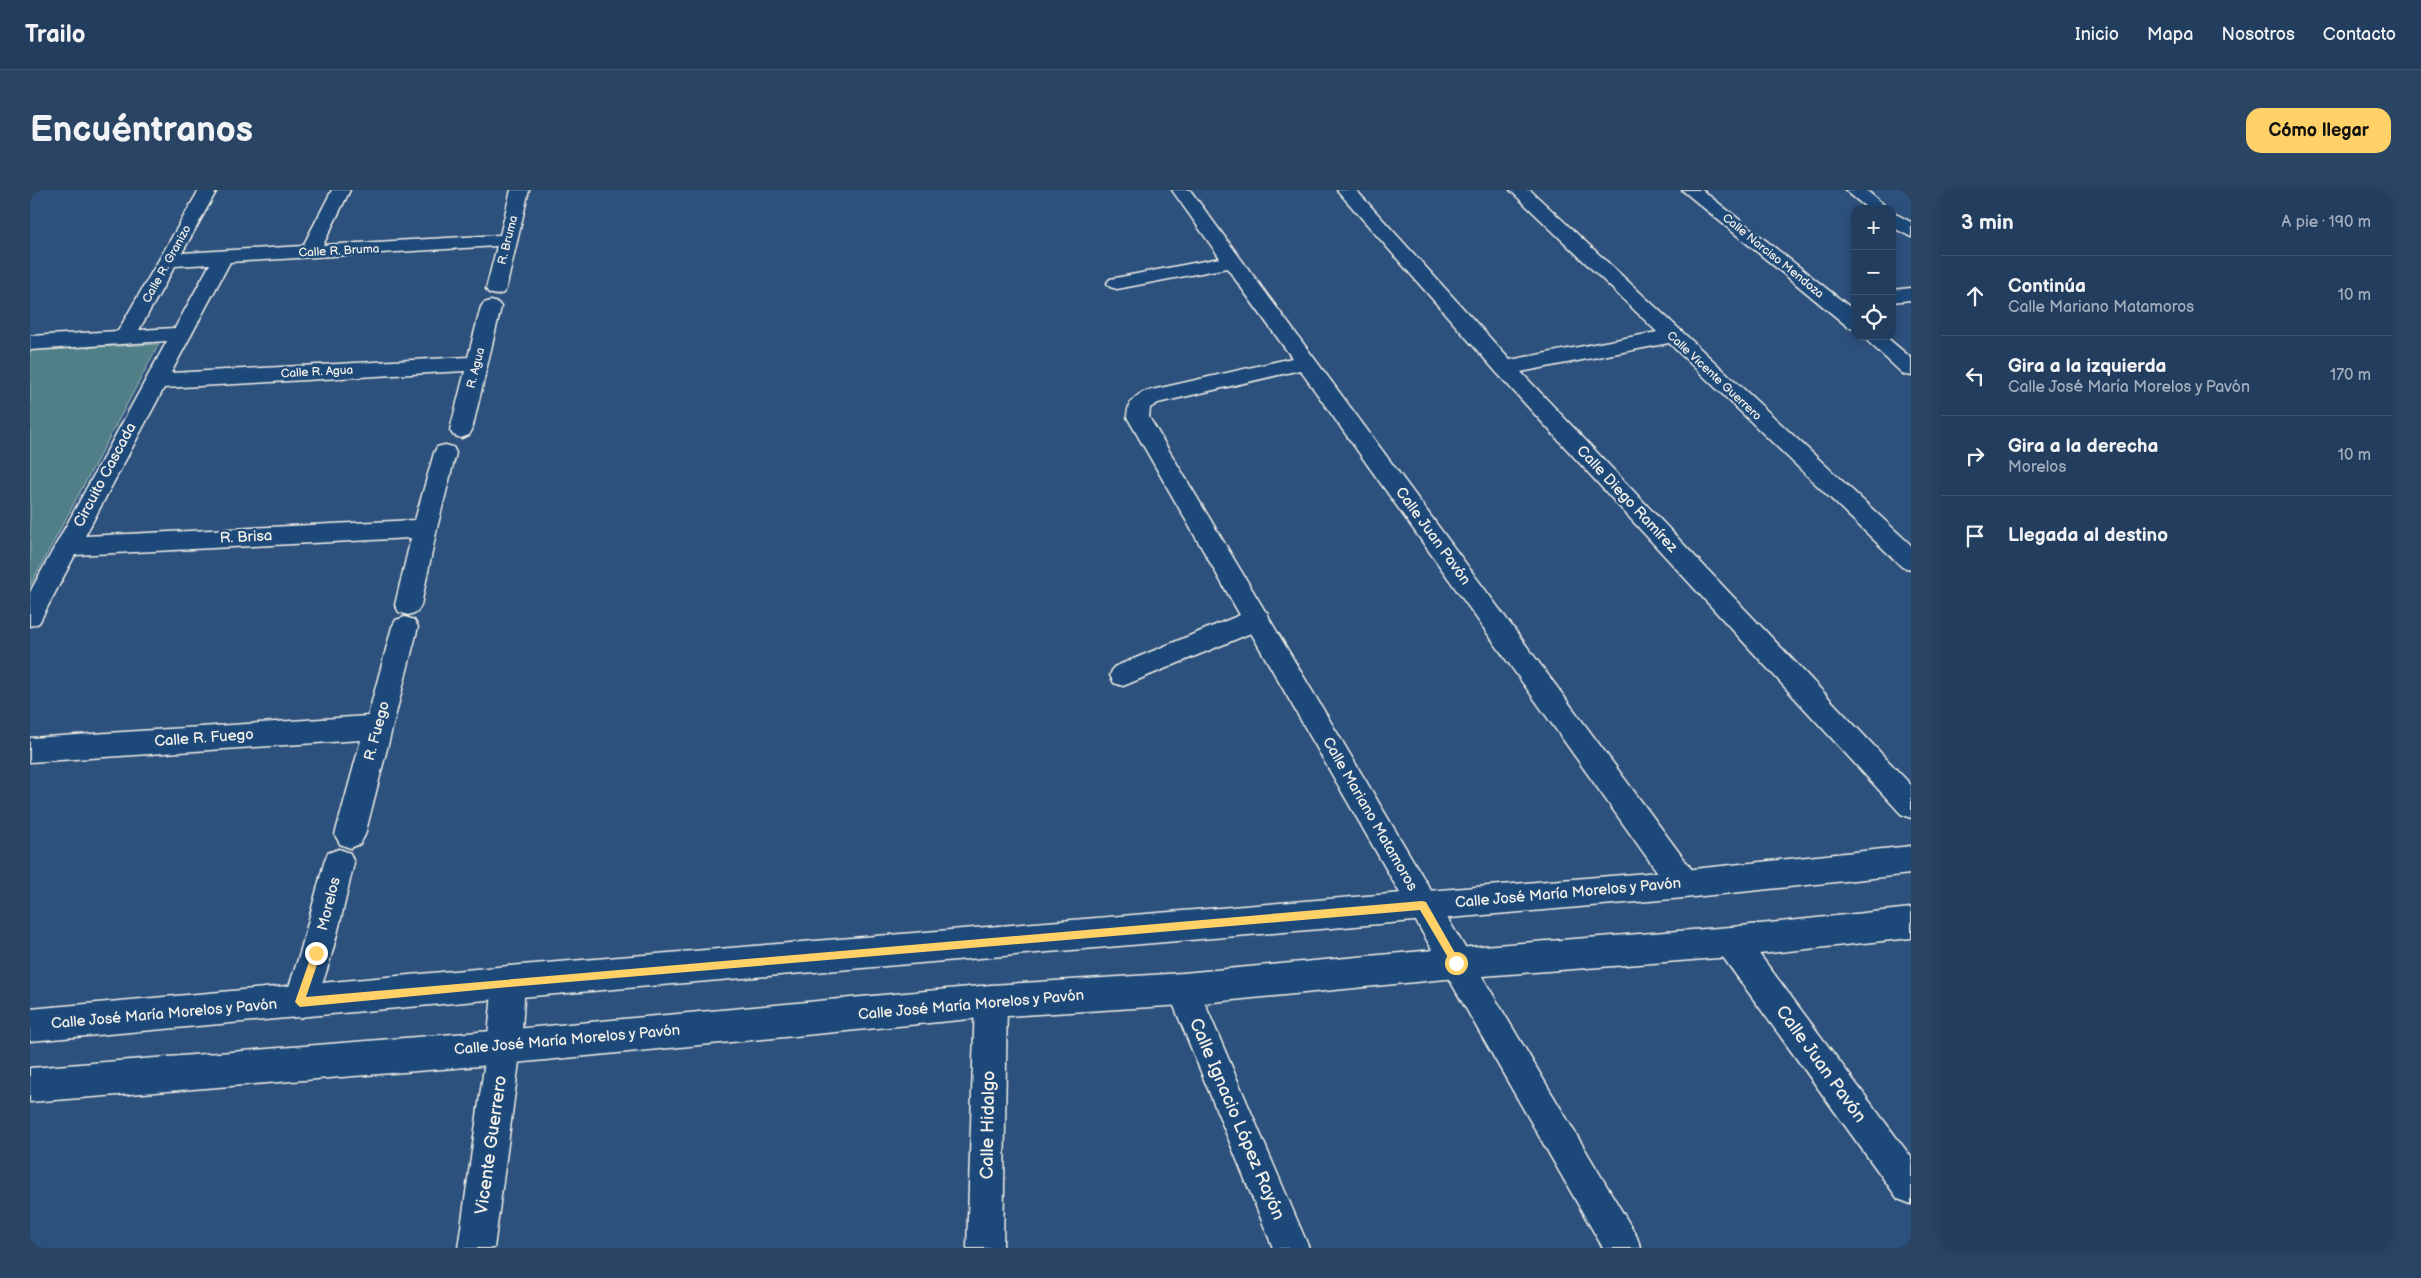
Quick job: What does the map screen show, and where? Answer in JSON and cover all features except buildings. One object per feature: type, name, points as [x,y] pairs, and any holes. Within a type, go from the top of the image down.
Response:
[{"type":"street","name":"Calle R. Granizo","points":[[124,338],[170,260],[208,190]]},
{"type":"street","points":[[309,252],[341,190]]},
{"type":"street","name":"R. Bruma","points":[[493,298],[520,190]]},
{"type":"street","name":"Calle Juan Pavón","points":[[1181,190],[1308,362],[1684,884]]},
{"type":"street","name":"Calle Diego Ramírez","points":[[1346,190],[1505,368],[1911,805]]},
{"type":"street","name":"Calle Vicente Guerrero","points":[[1519,190],[1911,560]]},
{"type":"street","name":"Calle Narciso Mendoza","points":[[1691,190],[1851,319]]},
{"type":"street","points":[[1854,190],[1875,205]]},
{"type":"street","points":[[1896,221],[1911,231]]},
{"type":"street","name":"Calle R. Bruma","points":[[170,260],[508,240]]},
{"type":"street","name":"Circuito Cascada","points":[[30,616],[223,257]]},
{"type":"street","points":[[1117,283],[1234,261]]},
{"type":"street","points":[[1896,296],[1911,294]]},
{"type":"street","name":"R. Agua","points":[[461,430],[493,298]]},
{"type":"street","points":[[1834,305],[1851,303]]},
{"type":"street","points":[[30,343],[181,334]]},
{"type":"street","points":[[1505,368],[1672,336]]},
{"type":"street","points":[[1877,340],[1911,369]]},
{"type":"street","name":"Calle Mariano Matamoros","points":[[1308,362],[1151,397],[1139,405],[1137,410],[1138,416],[1622,1248]]},
{"type":"street","name":"Calle R. Agua","points":[[156,381],[477,363]]},
{"type":"street","points":[[425,528],[445,453]]},
{"type":"street","name":"R. Brisa","points":[[67,546],[425,528]]},
{"type":"street","name":"R. Fuego","points":[[344,849],[378,727],[406,616],[425,528]]},
{"type":"street","points":[[1124,675],[1258,620]]},
{"type":"street","name":"Calle R. Fuego","points":[[30,750],[378,727]]},
{"type":"street","name":"Morelos","points":[[300,1002],[316,953],[344,849]]},
{"type":"street","name":"Calle José María Morelos y Pavón","points":[[30,1025],[509,982],[1684,884],[1911,860]]},
{"type":"street","name":"Calle José María Morelos y Pavón","points":[[30,1085],[504,1047],[991,1001],[1183,989],[1456,963],[1731,942],[1911,923]]},
{"type":"street","name":"Calle Juan Pavón","points":[[1731,942],[1911,1186]]},
{"type":"street","name":"Vicente Guerrero","points":[[476,1248],[504,1047],[509,982]]},
{"type":"street","name":"Calle Ignacio López Rayón","points":[[1183,989],[1291,1248]]},
{"type":"street","name":"Calle Hidalgo","points":[[985,1248],[991,1001]]},
{"type":"green space","points":[[159,344],[30,586],[30,350]]},
{"type":"route","points":[[316,953],[300,1002],[509,982],[1422,905],[1456,963]]}]
